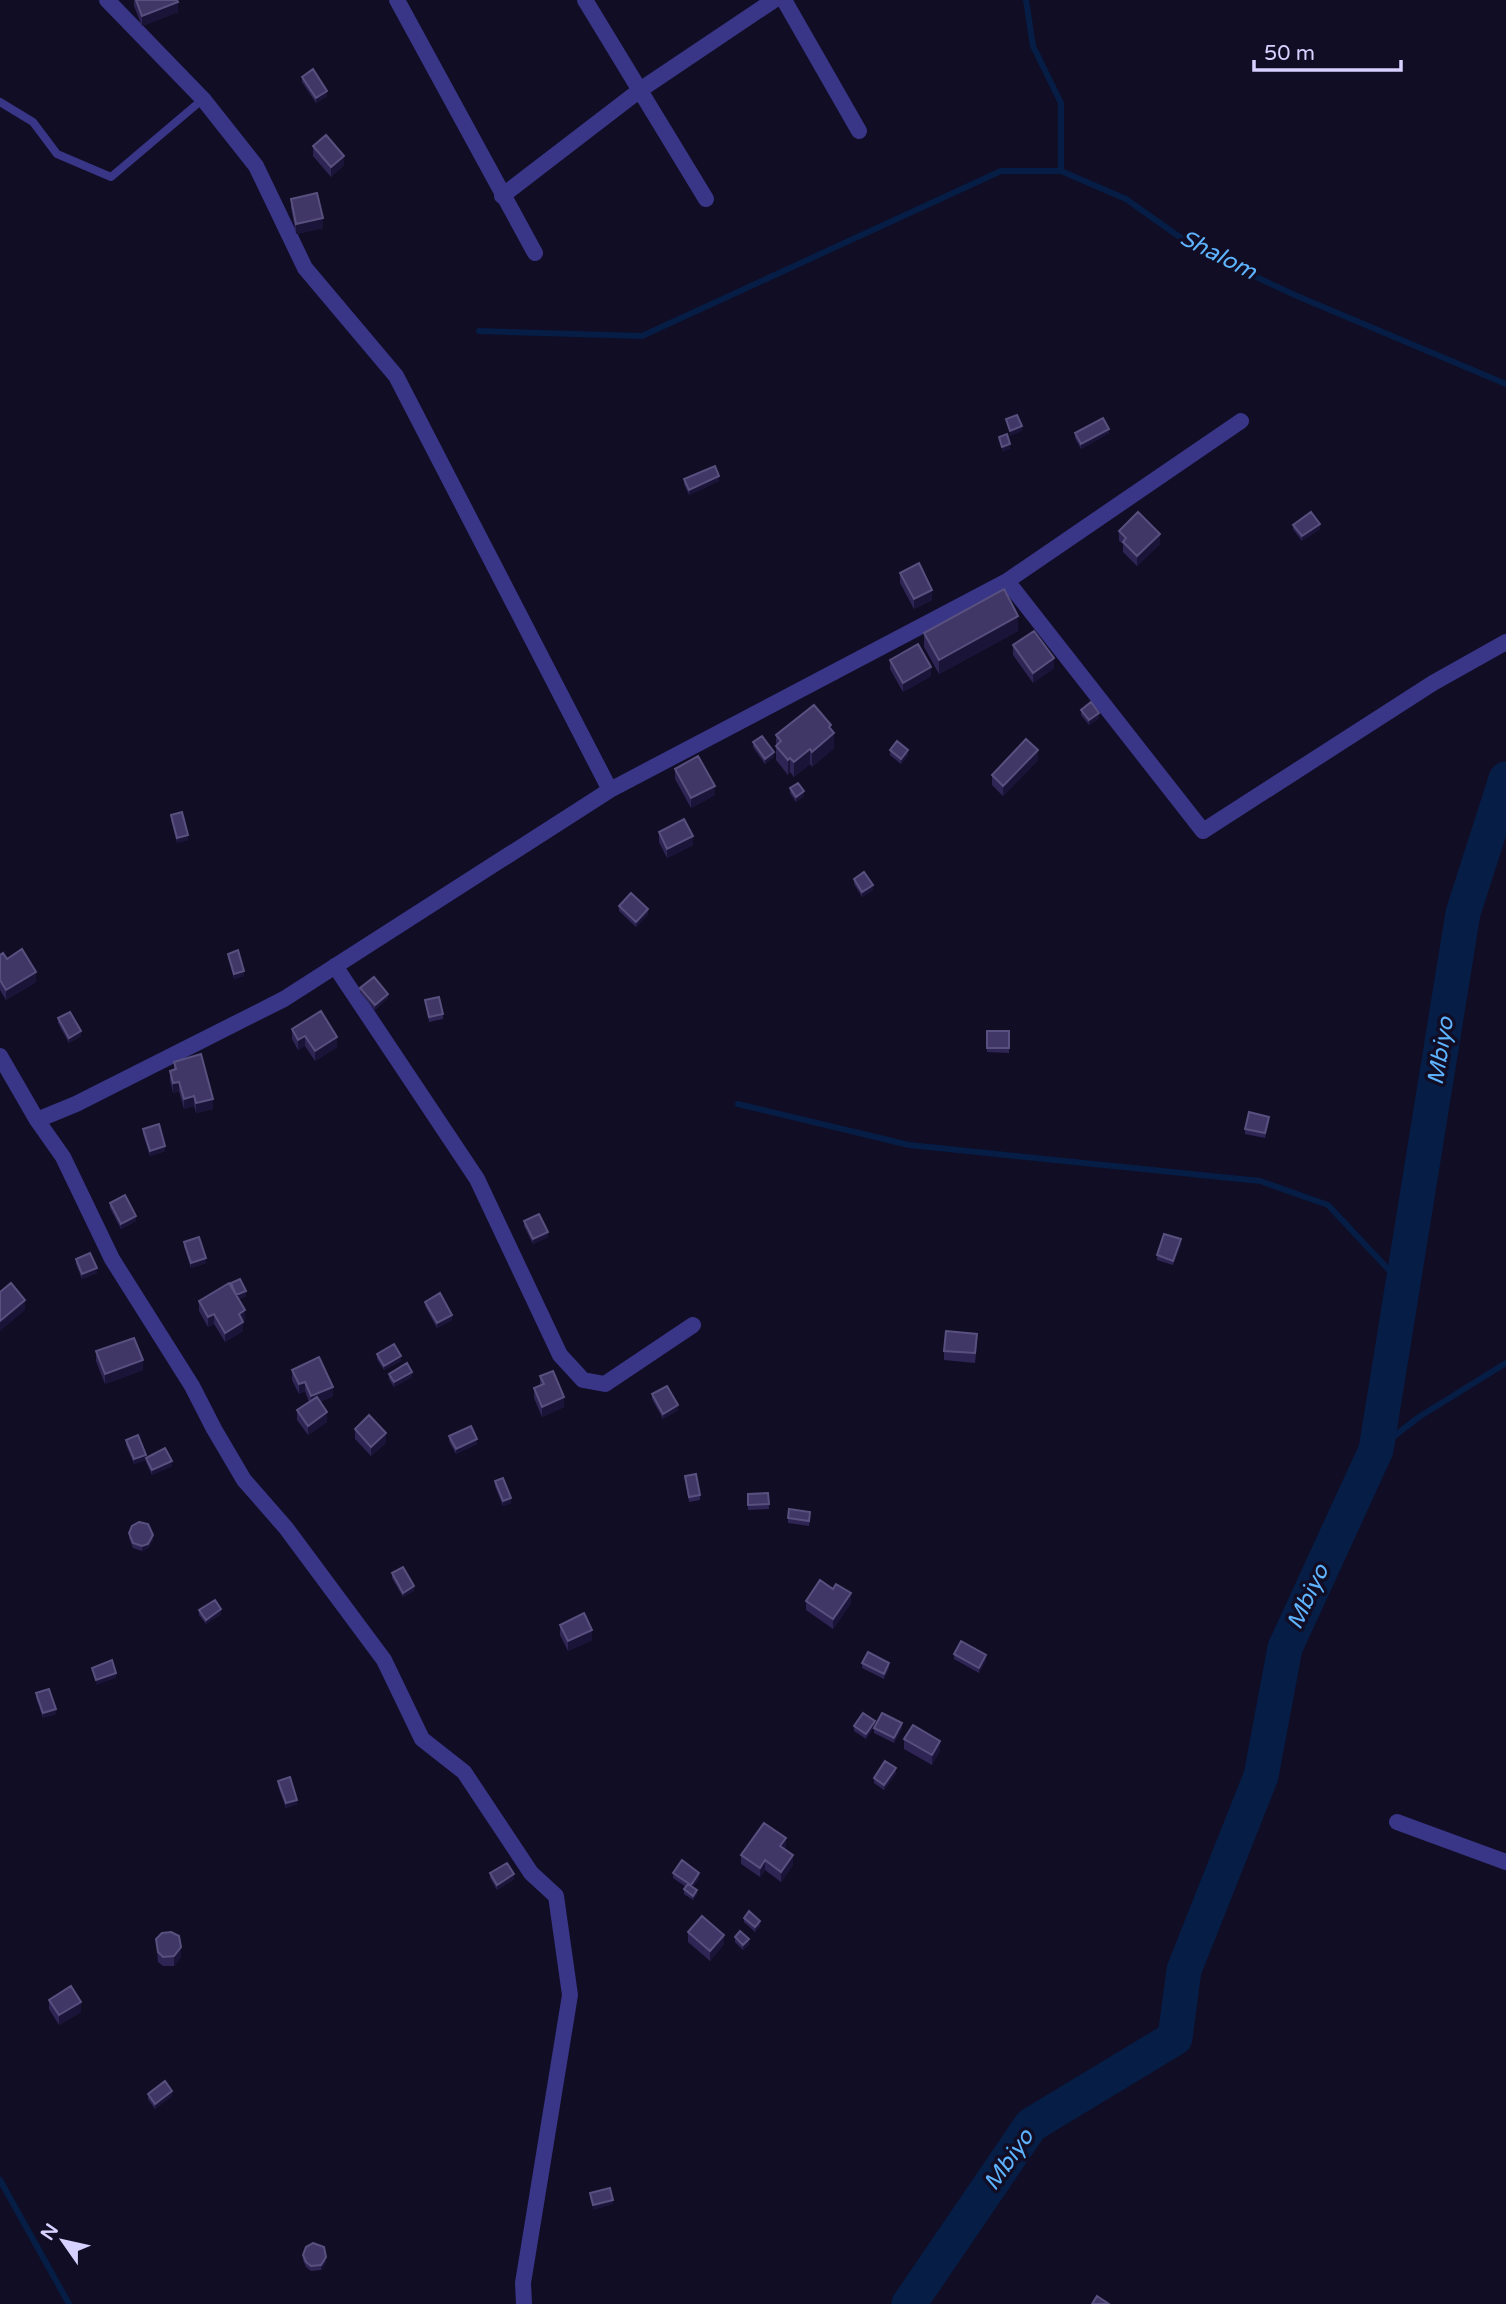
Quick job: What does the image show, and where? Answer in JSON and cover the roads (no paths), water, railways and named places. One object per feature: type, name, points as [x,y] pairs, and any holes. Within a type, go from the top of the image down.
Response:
[{"type":"street","points":[[107,0],[203,99],[256,166],[305,268],[396,376],[610,790]]},
{"type":"street","points":[[397,0],[535,253]]},
{"type":"street","points":[[585,0],[706,199]]},
{"type":"street","points":[[502,196],[640,90],[774,0]]},
{"type":"street","points":[[784,0],[859,131]]},
{"type":"street","points":[[37,1120],[76,1104],[284,999],[610,790],[1007,581],[1241,421]]},
{"type":"street","points":[[1007,581],[1203,831],[1433,683],[1506,642]]},
{"type":"street","points":[[335,966],[477,1179],[559,1355],[583,1380],[605,1384],[693,1325]]},
{"type":"street","points":[[0,1056],[37,1120],[63,1157],[112,1259],[192,1386],[244,1480],[286,1528],[384,1660],[422,1740],[464,1772],[531,1873],[556,1896],[570,1995],[523,2283],[524,2304]]},
{"type":"street","points":[[1397,1822],[1506,1861]]},
{"type":"lane","points":[[0,102],[33,122],[57,154],[111,177],[203,99]]},
{"type":"waterway","name":"Shalom","points":[[1026,0],[1033,46],[1061,103],[1061,171]]},
{"type":"waterway","points":[[479,331],[642,336],[1001,171],[1061,171],[1126,199],[1198,250],[1297,296],[1506,384]]},
{"type":"waterway","name":"Mbiyo","points":[[909,2304],[1031,2125],[1175,2038],[1184,1970],[1261,1776],[1285,1648],[1376,1450],[1463,913],[1506,779]]},
{"type":"waterway","points":[[738,1104],[909,1145],[1260,1181],[1328,1205],[1403,1285]]},
{"type":"waterway","points":[[1376,1450],[1419,1417],[1506,1363]]},
{"type":"waterway","points":[[0,2180],[69,2304]]}]
